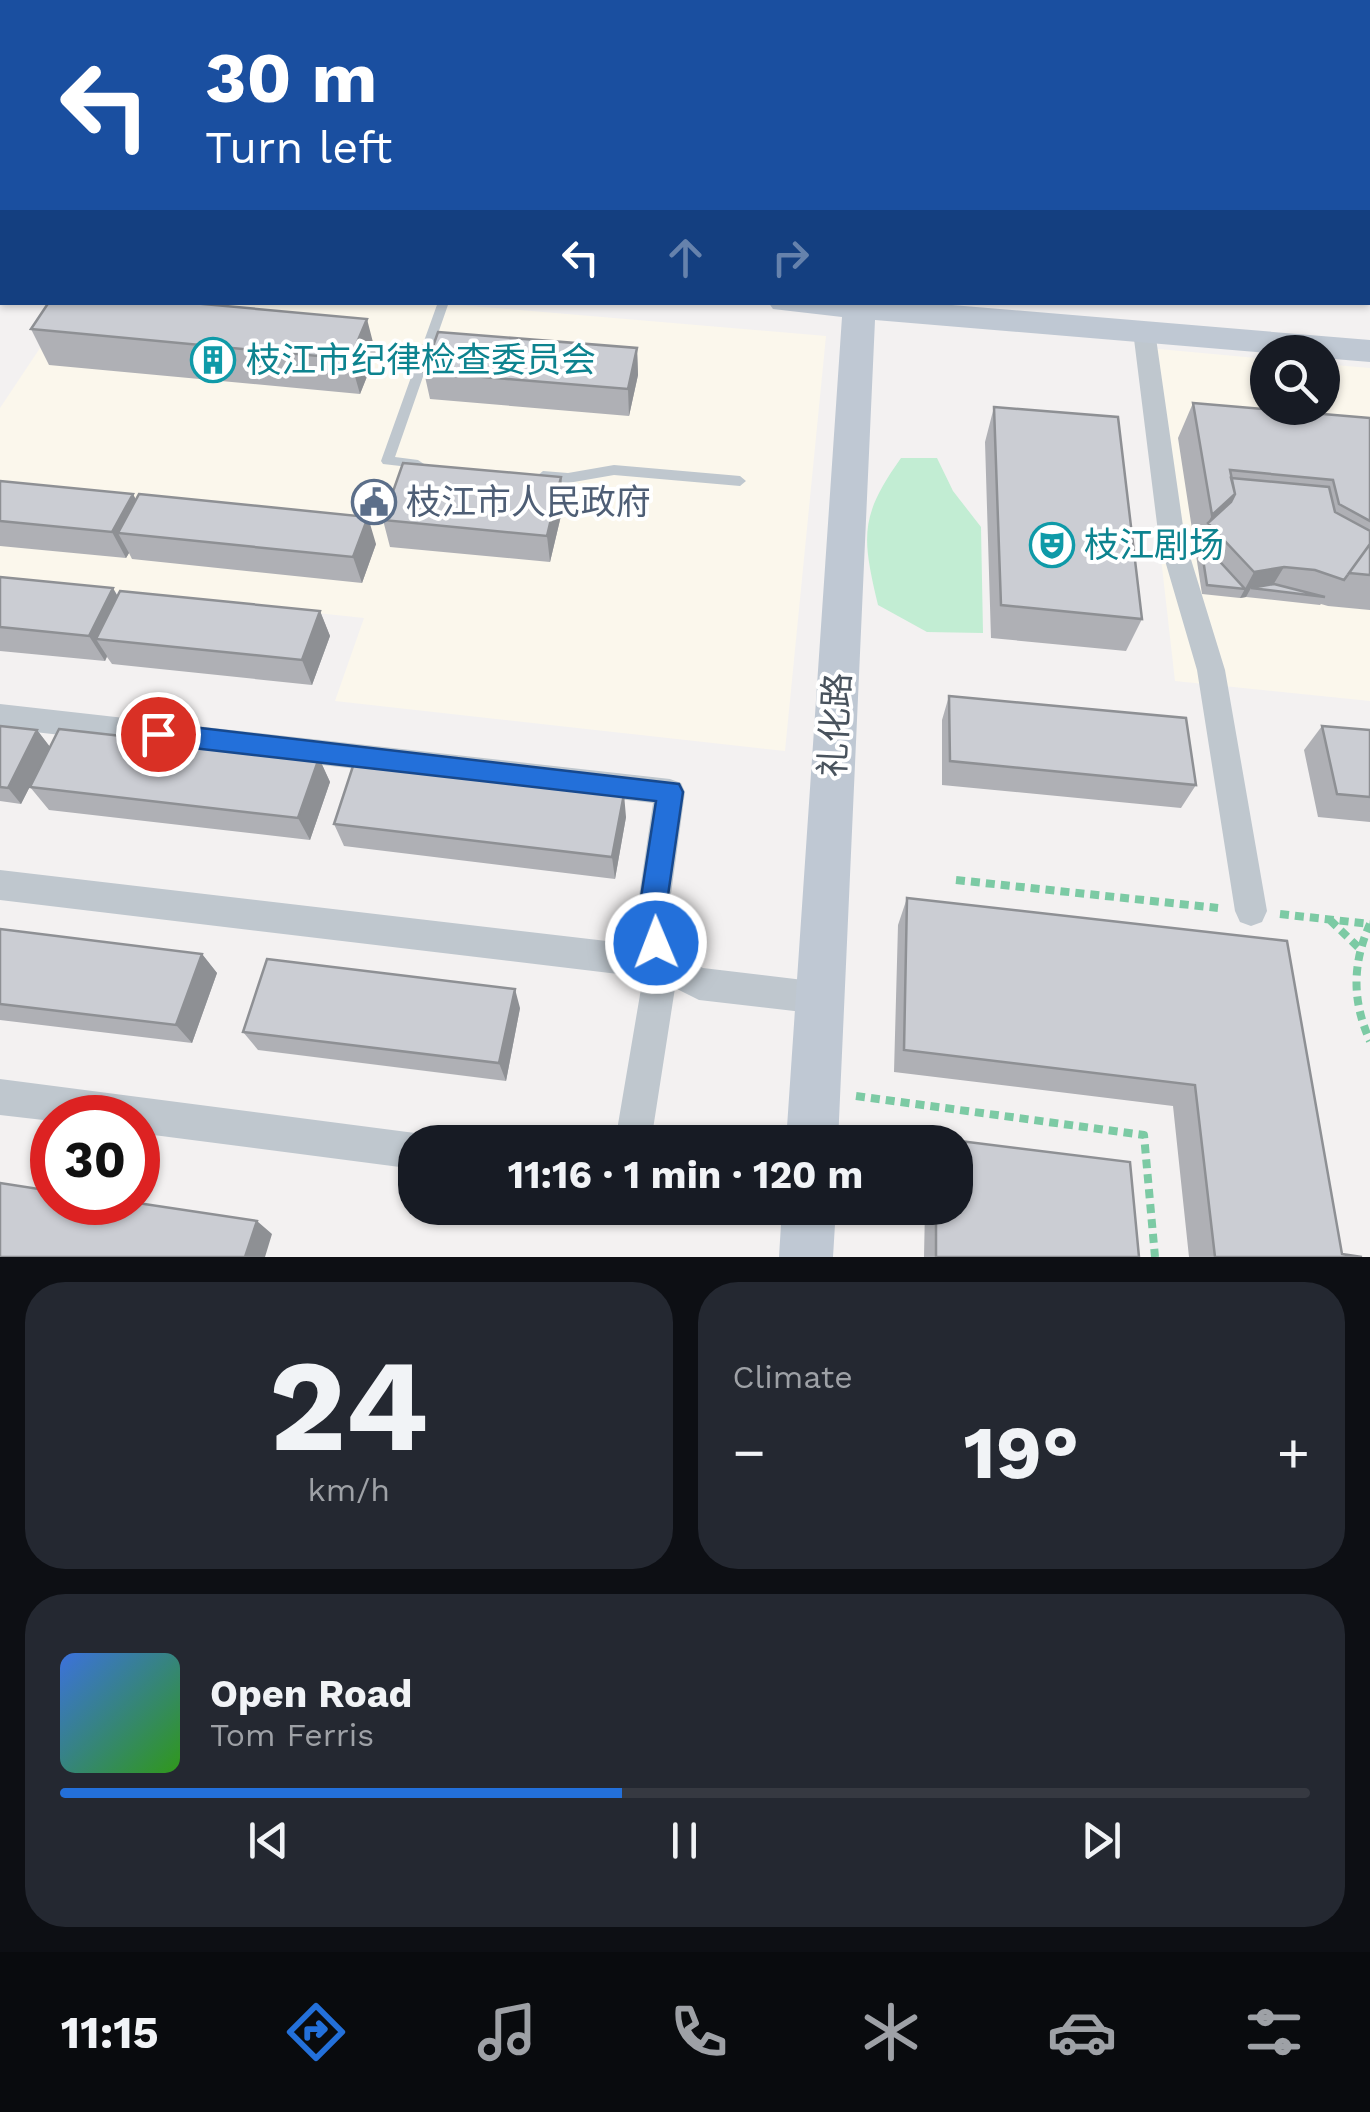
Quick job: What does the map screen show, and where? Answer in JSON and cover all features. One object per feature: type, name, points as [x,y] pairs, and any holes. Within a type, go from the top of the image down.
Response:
[{"type":"street","points":[[822,305],[1059,313],[1144,331],[1370,352]]},
{"type":"street","name":"礼化路","points":[[813,1125],[859,308]]},
{"type":"street","points":[[1144,331],[1172,540],[1211,670],[1251,911]]},
{"type":"street","points":[[0,716],[670,792],[651,923],[662,963],[636,1125]]},
{"type":"street","points":[[0,886],[662,963],[698,984],[820,998]]},
{"type":"street","points":[[0,1097],[398,1149]]},
{"type":"street","points":[[806,1257],[808,1225]]},
{"type":"lane","points":[[441,466],[387,461],[443,305]]},
{"type":"lane","points":[[532,475],[568,478],[614,470],[740,481]]},
{"type":"path","points":[[956,880],[1370,924],[1358,947],[1354,969],[1361,1025],[1370,1041]]},
{"type":"path","points":[[1330,919],[1358,947]]},
{"type":"path","points":[[815,1091],[1144,1134],[1155,1257]]},
{"type":"shaded area","points":[[69,305],[461,305],[826,336],[785,751],[335,701],[364,618],[0,579],[0,408]]},
{"type":"shaded area","points":[[1137,347],[1250,357],[1250,425],[1340,425],[1340,365],[1370,368],[1370,701],[1175,681]]},
{"type":"green space","points":[[901,458],[937,458],[953,491],[981,527],[983,633],[927,632],[878,605],[869,562],[868,528],[877,496]]},
{"type":"building","points":[[47,305],[214,305],[367,319],[350,359],[31,329]]},
{"type":"building","points":[[438,332],[637,348],[628,389],[424,372]]},
{"type":"building","points":[[1193,403],[1250,408],[1250,425],[1340,425],[1340,415],[1370,418],[1370,521],[1339,504],[1333,480],[1230,470],[1235,494],[1212,515]]},
{"type":"building","name":"枝江剧场","points":[[994,407],[1118,417],[1142,619],[1001,605]]},
{"type":"building","points":[[403,463],[561,477],[547,536],[383,520]]},
{"type":"building","points":[[1231,478],[1329,487],[1335,512],[1370,531],[1370,544],[1344,580],[1315,570],[1284,567],[1254,572],[1208,523],[1231,502],[1235,494]]},
{"type":"building","points":[[0,481],[133,494],[112,532],[0,521]]},
{"type":"building","points":[[139,494],[368,517],[353,557],[118,533]]},
{"type":"building","points":[[1200,540],[1245,589],[1207,585]]},
{"type":"building","points":[[1370,544],[1370,575],[1349,573]]},
{"type":"building","points":[[0,577],[113,588],[89,636],[0,627]]},
{"type":"building","points":[[1274,584],[1325,597],[1251,588]]},
{"type":"building","points":[[120,591],[320,611],[302,660],[96,639]]},
{"type":"building","points":[[949,696],[1186,718],[1196,785],[950,761]]},
{"type":"building","points":[[0,726],[37,730],[8,788],[0,787]]},
{"type":"building","points":[[1322,726],[1370,730],[1370,797],[1337,794]]},
{"type":"building","points":[[59,729],[319,758],[298,818],[30,787]]},
{"type":"building","points":[[354,763],[624,794],[612,857],[334,824]]},
{"type":"building","points":[[907,898],[1287,941],[1342,1254],[1362,1257],[1215,1257],[1195,1085],[904,1050]]},
{"type":"building","points":[[0,929],[202,954],[176,1025],[0,1004]]},
{"type":"building","points":[[267,959],[515,989],[499,1063],[243,1032]]},
{"type":"building","points":[[973,1143],[1130,1162],[1139,1257],[936,1257],[936,1225],[973,1225]]},
{"type":"building","points":[[0,1183],[30,1188],[30,1225],[160,1225],[160,1206],[257,1221],[245,1257],[0,1257]]},
{"type":"place","name":"枝江市纪律检查委员会","points":[[213,360]]},
{"type":"place","name":"枝江市人民政府","points":[[374,502]]},
{"type":"place","name":"枝江剧场","points":[[1052,545]]},
{"type":"route","points":[[158,734],[670,792],[651,923],[656,943]]}]
